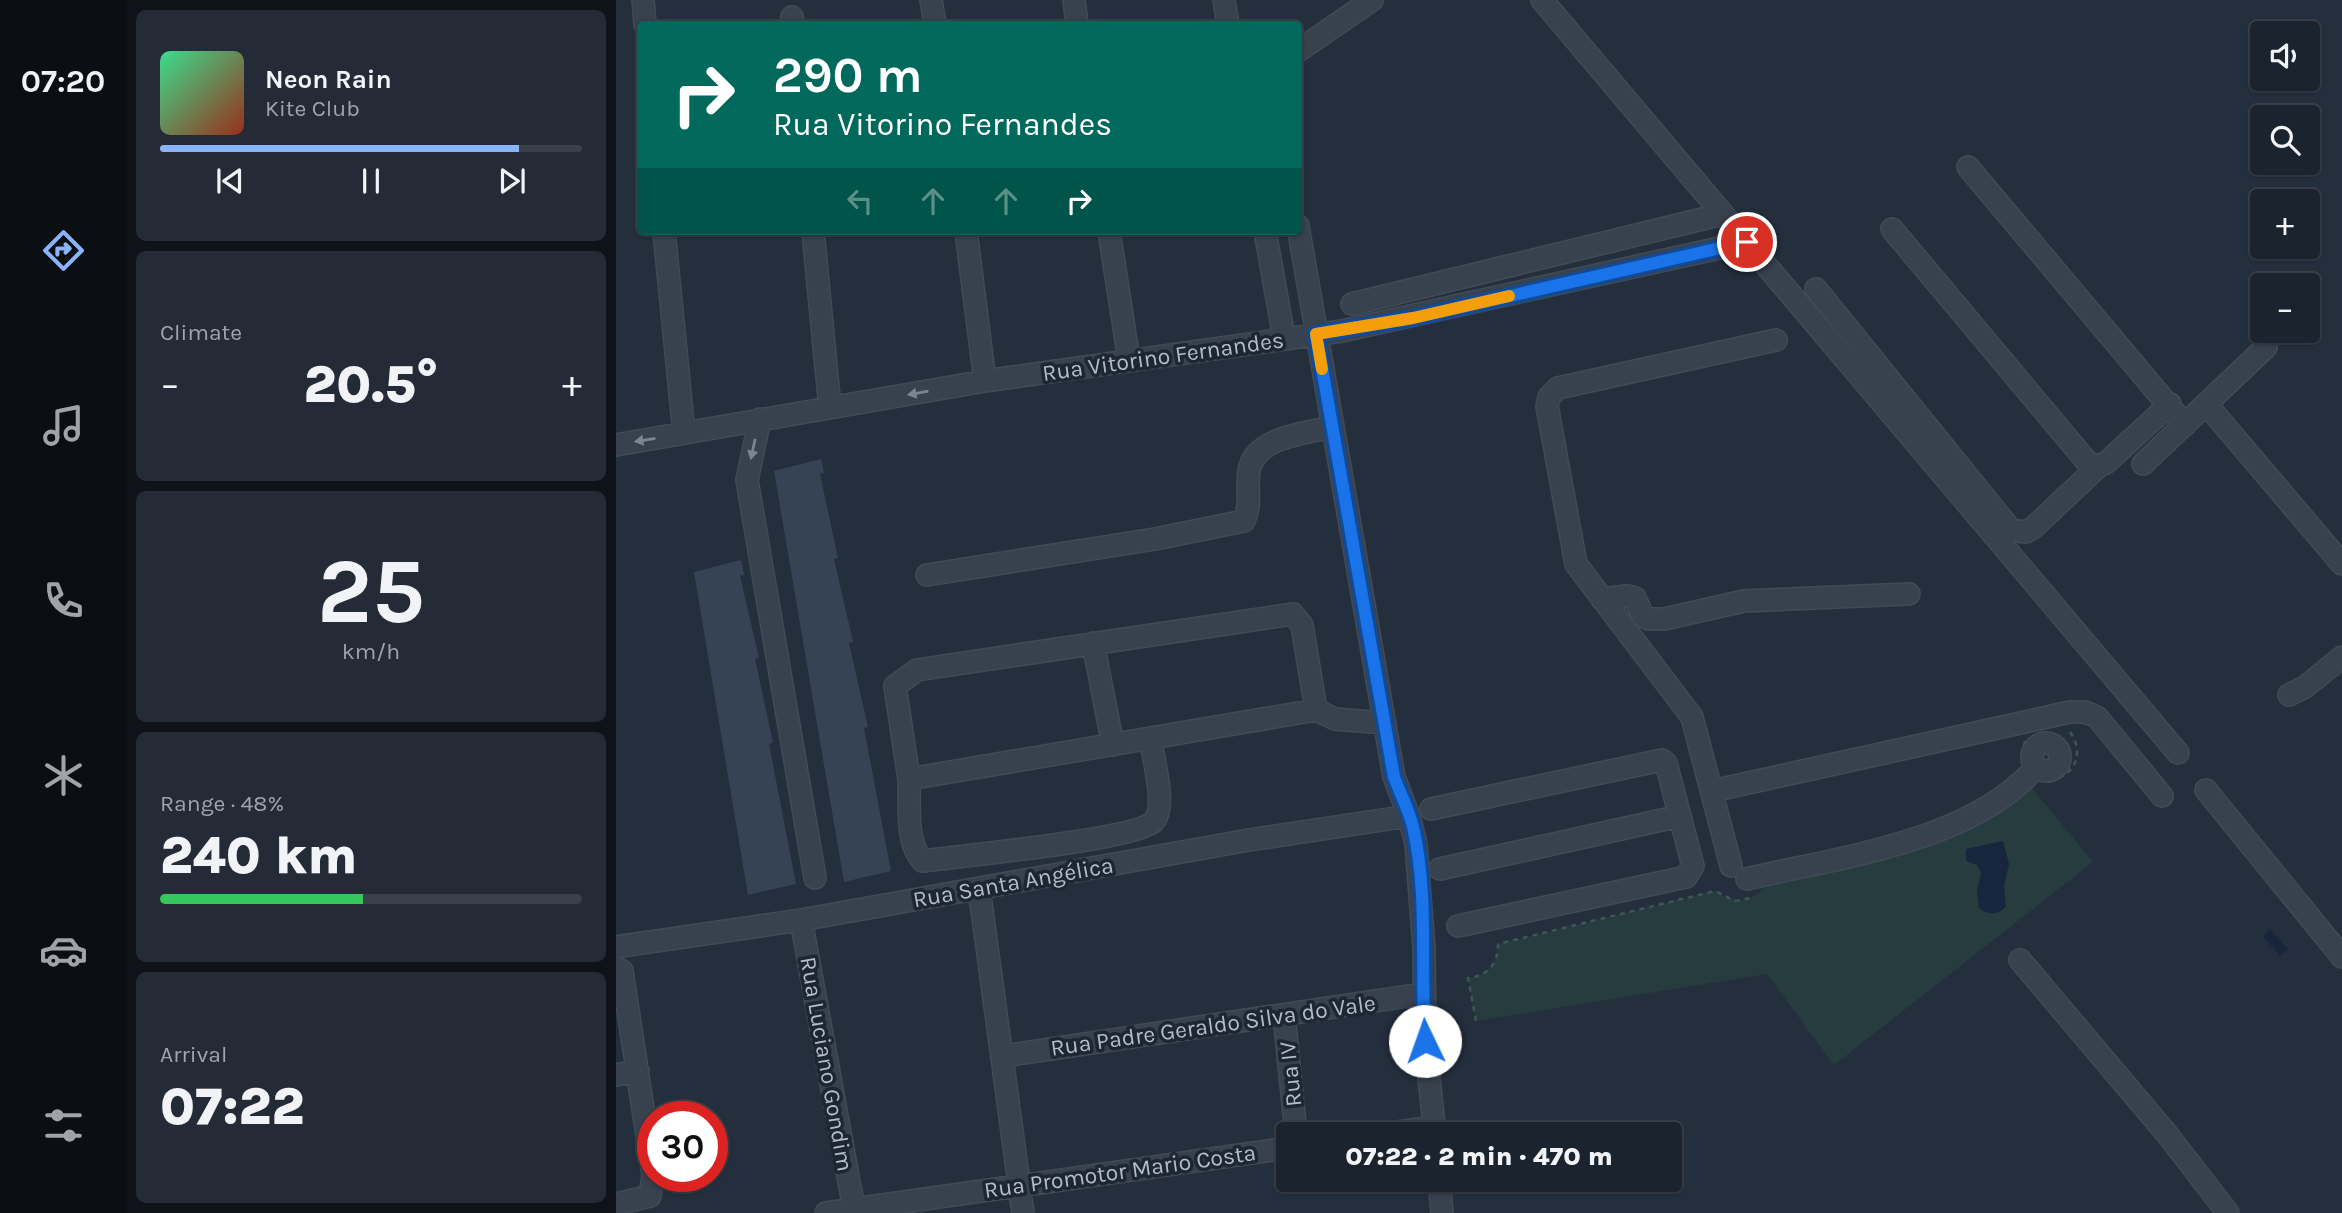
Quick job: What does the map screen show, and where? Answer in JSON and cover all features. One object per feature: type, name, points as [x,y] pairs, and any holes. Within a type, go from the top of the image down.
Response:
[{"type":"street","points":[[643,0],[645,21]]},
{"type":"street","points":[[931,0],[934,21]]},
{"type":"street","points":[[1074,0],[1077,21]]},
{"type":"street","points":[[1224,0],[1228,21]]},
{"type":"street","points":[[1302,48],[1372,0]]},
{"type":"street","points":[[1542,0],[2178,753]]},
{"type":"street","points":[[1968,167],[2185,425]]},
{"type":"street","points":[[1352,304],[1723,214]]},
{"type":"street","points":[[1892,229],[2088,463],[2100,465]]},
{"type":"street","points":[[664,235],[684,433]]},
{"type":"street","points":[[813,235],[830,408]]},
{"type":"street","points":[[967,235],[985,381]]},
{"type":"street","points":[[1111,235],[1129,360]]},
{"type":"street","points":[[1266,235],[1284,338]]},
{"type":"street","points":[[1300,235],[1394,777],[1416,844],[1433,947],[1433,971],[1422,994],[1434,1122]]},
{"type":"street","name":"Rua Vitorino Fernandes","points":[[616,445],[985,381],[1413,318],[1747,242]]},
{"type":"street","points":[[1816,289],[2011,530],[2025,532],[2034,527],[2170,404]]},
{"type":"street","points":[[1776,340],[1558,388],[1549,397],[1550,431],[1576,564],[1692,717],[1722,831],[1745,881],[1945,830],[1987,808],[2026,779],[2036,768]]},
{"type":"street","points":[[2143,464],[2266,347]]},
{"type":"street","points":[[2207,405],[2342,564]]},
{"type":"street","points":[[760,419],[747,480],[815,878]]},
{"type":"street","points":[[927,575],[1179,535],[1244,521],[1250,507],[1249,470],[1256,453],[1279,440],[1333,427]]},
{"type":"street","points":[[1602,599],[1627,596],[1635,598],[1643,616],[1648,619],[1664,619],[1744,601],[1909,594]]},
{"type":"street","points":[[1150,738],[1160,808],[1153,822],[1139,830],[923,861],[917,855],[912,838],[909,779],[894,686],[917,670],[1293,614],[1302,625],[1316,710]]},
{"type":"street","points":[[1093,643],[1113,745]]},
{"type":"street","points":[[2289,695],[2305,687],[2342,657]]},
{"type":"street","points":[[909,779],[1316,710],[1335,719],[1385,723]]},
{"type":"street","points":[[1712,791],[2078,712],[2097,717],[2162,796]]},
{"type":"street","points":[[1431,809],[1662,760],[1666,763],[1693,866],[1686,877],[1458,926]]},
{"type":"street","points":[[2206,790],[2342,957]]},
{"type":"street","name":"Rua Santa Angélica","points":[[616,947],[801,920],[1409,816]]},
{"type":"street","points":[[1440,869],[1680,816]]},
{"type":"street","points":[[1686,840],[1722,831]]},
{"type":"street","points":[[979,888],[1004,1056],[1023,1213]]},
{"type":"street","name":"Rua Luciano Gondim","points":[[801,920],[853,1209]]},
{"type":"street","points":[[2020,960],[2167,1134],[2228,1213]]},
{"type":"street","points":[[616,968],[622,971],[642,1101]]},
{"type":"street","name":"Rua Padre Geraldo Silva do Vale","points":[[1004,1056],[1422,994]]},
{"type":"street","name":"Rua IV","points":[[1284,1015],[1295,1122]]},
{"type":"street","points":[[616,1075],[638,1071]]},
{"type":"street","name":"Rua Promotor Mario Costa","points":[[826,1213],[1276,1149]]},
{"type":"street","points":[[616,1205],[650,1196],[651,1192]]},
{"type":"street","points":[[1440,1192],[1442,1213]]},
{"type":"path","points":[[1476,1021],[1468,978],[1477,977],[1491,968],[1498,953],[1498,944],[1715,891],[1735,901],[1745,881]]},
{"type":"green space","points":[[2032,788],[2093,862],[1834,1065],[1767,974],[1476,1021],[1468,978],[1481,975],[1490,968],[1496,957],[1498,944],[1715,891],[1738,900],[1752,897],[1770,881],[1950,839],[1994,816]]},
{"type":"water","points":[[2003,841],[2009,864],[2004,886],[2006,906],[1997,913],[1990,913],[1979,908],[1977,890],[1981,873],[1977,865],[1966,861],[1966,849]]},
{"type":"water","points":[[2270,929],[2288,949],[2280,956],[2263,936]]},
{"type":"building","points":[[821,459],[824,473],[820,474],[838,558],[834,559],[853,642],[849,643],[868,727],[864,728],[891,871],[844,882],[774,471]]},
{"type":"building","points":[[741,560],[744,575],[740,576],[759,658],[755,659],[773,743],[769,744],[796,884],[748,895],[694,572]]},
{"type":"slow traffic","points":[[1322,369],[1316,334],[1413,318],[1509,296]]},
{"type":"route","points":[[1425,1041],[1422,994],[1424,948],[1416,844],[1413,827],[1394,777],[1316,334],[1413,318],[1747,242]]}]
